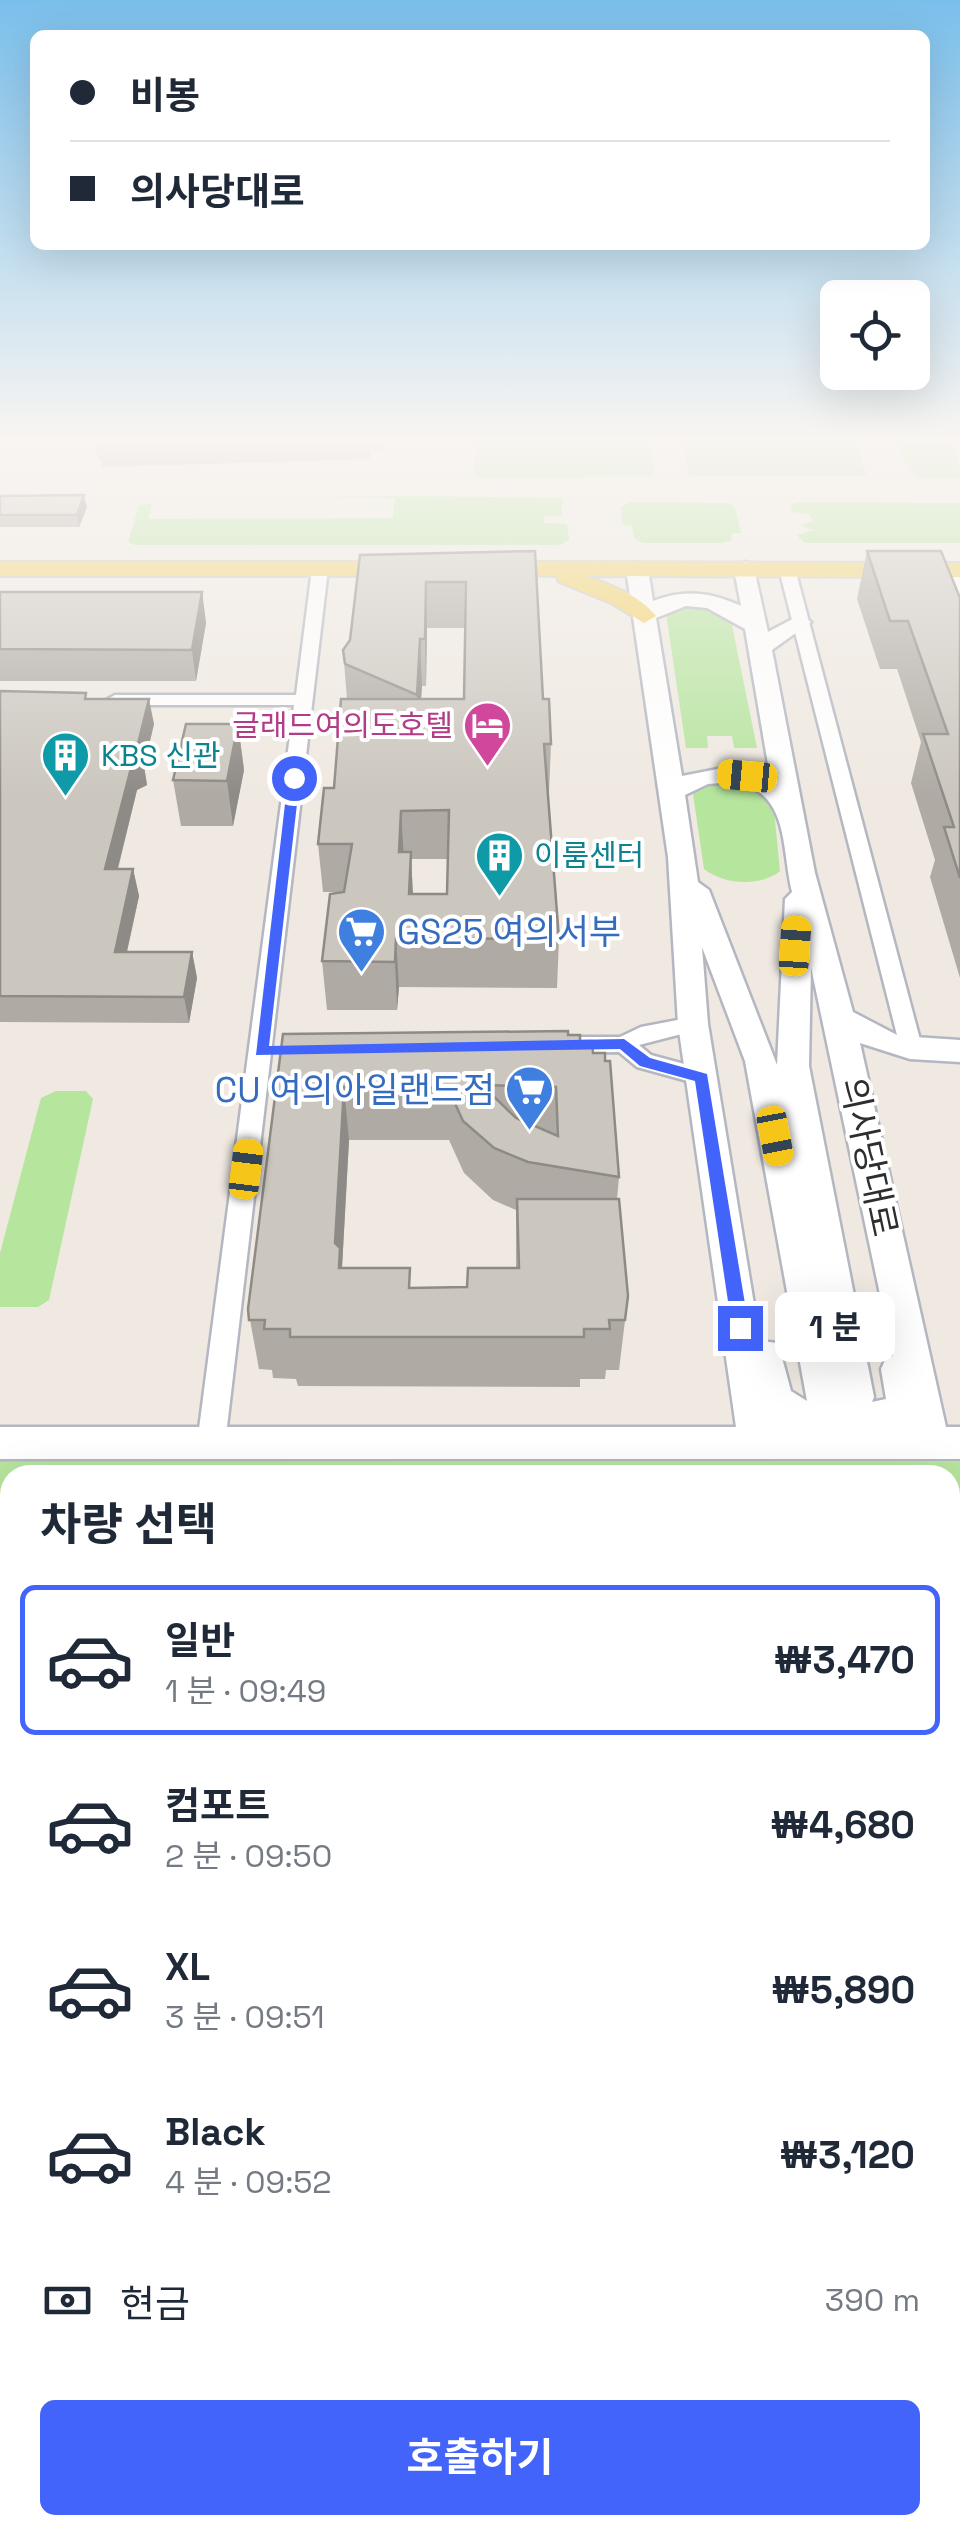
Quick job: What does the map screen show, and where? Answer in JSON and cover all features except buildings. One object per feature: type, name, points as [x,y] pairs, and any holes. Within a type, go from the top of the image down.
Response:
[{"type":"main road","points":[[0,569],[433,569]]},
{"type":"main road","points":[[470,569],[955,570]]},
{"type":"main road","points":[[546,569],[620,598],[644,616],[664,602],[692,598],[732,607],[757,637],[800,622]]},
{"type":"main road","name":"의사당대로","points":[[637,570],[682,857],[693,1024],[758,1443]]},
{"type":"main road","name":"의사당대로","points":[[745,570],[801,874],[839,1017],[899,1297],[945,1443]]},
{"type":"main road","points":[[672,792],[689,779],[747,776],[779,790],[788,804]]},
{"type":"main road","name":"의사당대로","points":[[682,857],[761,1061],[840,1398],[793,1066],[801,874]]},
{"type":"main road","points":[[839,1017],[868,1037],[912,1051],[960,1051]]},
{"type":"main road","points":[[856,1092],[868,1071],[912,1051]]},
{"type":"main road","points":[[734,1290],[768,1359],[770,1385],[782,1406],[799,1418],[842,1420],[894,1414],[904,1406],[897,1362],[899,1297]]},
{"type":"main road","points":[[0,1443],[945,1443]]},
{"type":"street","points":[[211,1444],[270,1051],[320,569]]},
{"type":"street","points":[[788,570],[912,1051]]},
{"type":"street","points":[[955,570],[960,596]]},
{"type":"street","points":[[95,700],[304,700]]},
{"type":"street","points":[[547,1046],[619,1044],[641,1034],[693,1024]]},
{"type":"street","points":[[619,1044],[645,1062],[702,1077]]},
{"type":"green space","points":[[699,603],[731,620],[757,748],[734,748],[732,736],[707,736],[708,748],[686,748],[666,613],[677,605]]},
{"type":"green space","points":[[700,782],[752,782],[773,800],[780,871],[763,880],[742,882],[704,869],[693,794]]},
{"type":"green space","points":[[56,1091],[86,1091],[93,1099],[49,1300],[38,1307],[0,1307],[0,1253],[41,1098]]},
{"type":"green space","points":[[0,1461],[960,1462],[960,1465],[0,1465]]},
{"type":"tunnel","points":[[858,1412],[868,1465]]},
{"type":"tunnel","points":[[828,1416],[837,1465]]},
{"type":"place","name":"글래드여의도호텔","points":[[488,768]]},
{"type":"place","name":"KBS 신관","points":[[66,798]]},
{"type":"place","name":"이룸센터","points":[[499,898]]},
{"type":"place","name":"GS25 여의서부","points":[[362,974]]},
{"type":"place","name":"CU 여의아일랜드점","points":[[530,1132]]},
{"type":"route","points":[[294,778],[261,1052],[624,1044],[645,1062],[676,1067],[702,1077],[740,1328]]}]
